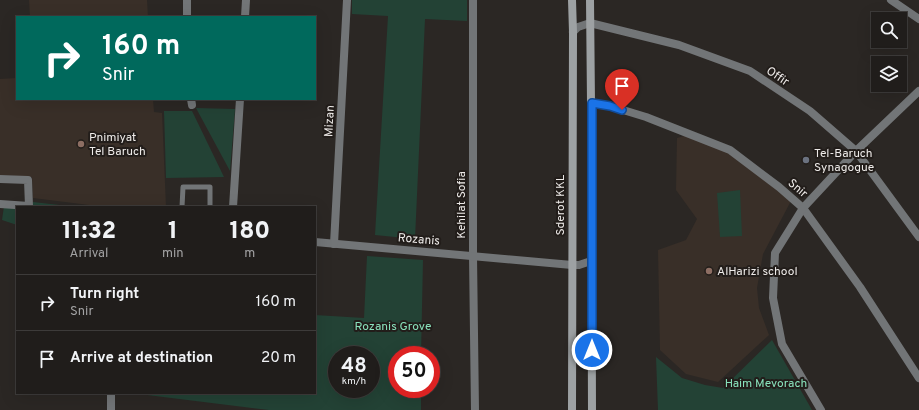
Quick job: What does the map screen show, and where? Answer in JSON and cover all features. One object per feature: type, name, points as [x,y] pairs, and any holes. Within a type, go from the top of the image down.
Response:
[{"type":"main road","name":"Sderot KKL","points":[[572,0],[572,410]]},
{"type":"main road","points":[[590,0],[592,103],[592,410]]},
{"type":"street","points":[[187,0],[188,16]]},
{"type":"street","points":[[245,16],[246,0]]},
{"type":"street","name":"Mizan","points":[[334,244],[347,0]]},
{"type":"street","name":"Kehilat Sofia","points":[[473,0],[473,256],[475,410]]},
{"type":"street","points":[[891,0],[919,19]]},
{"type":"street","points":[[573,32],[578,27],[590,23]]},
{"type":"street","name":"Offir","points":[[590,23],[679,45],[750,71],[810,111],[856,151],[919,237]]},
{"type":"street","points":[[821,410],[782,344],[773,298],[775,253],[803,208],[856,151],[919,91]]},
{"type":"street","points":[[232,206],[240,100]]},
{"type":"street","name":"Snir","points":[[592,103],[610,106],[646,117],[730,150],[779,187],[803,208],[860,287],[919,378]]},
{"type":"street","points":[[0,179],[28,180],[29,206],[0,204]]},
{"type":"street","name":"Rozanis","points":[[316,242],[572,265],[579,265],[591,260]]},
{"type":"street","points":[[111,394],[111,410]]},
{"type":"lane","points":[[182,206],[182,187],[210,187],[210,206]]},
{"type":"shaded area","points":[[29,0],[147,0],[148,16],[30,16]]},
{"type":"shaded area","name":"Pnimiyat Tel Baruch","points":[[16,78],[16,100],[153,100],[154,112],[162,113],[166,206],[97,206],[33,198],[32,177],[0,175],[0,79]]},
{"type":"shaded area","name":"AlHarizi school","points":[[691,134],[729,149],[792,199],[763,254],[757,288],[759,308],[769,335],[718,382],[686,374],[660,350],[658,250],[686,240],[697,219],[676,190],[677,138]]},
{"type":"green space","points":[[352,0],[467,0],[467,21],[425,19],[415,239],[375,235],[388,16],[352,14]]},
{"type":"green space","points":[[196,108],[235,109],[230,171]]},
{"type":"green space","points":[[164,111],[192,111],[224,177],[166,178]]},
{"type":"green space","points":[[740,190],[742,236],[720,237],[717,193]]},
{"type":"green space","points":[[33,202],[68,206],[32,206]]},
{"type":"green space","points":[[4,206],[16,208],[16,225],[2,220]]},
{"type":"green space","name":"Rozanis Grove","points":[[367,256],[423,260],[421,346],[388,346],[388,398],[421,398],[421,410],[269,410],[139,394],[316,394],[316,315],[364,318]]},
{"type":"green space","name":"Haim Mevorach","points":[[772,340],[812,410],[658,410],[656,357],[682,378],[705,385],[723,388]]},
{"type":"place","name":"Pnimiyat Tel Baruch","points":[[81,144]]},
{"type":"place","name":"Tel-Baruch Synagogue","points":[[806,160]]},
{"type":"place","name":"AlHarizi school","points":[[709,271]]},
{"type":"route","points":[[592,350],[592,103],[622,110]]}]
